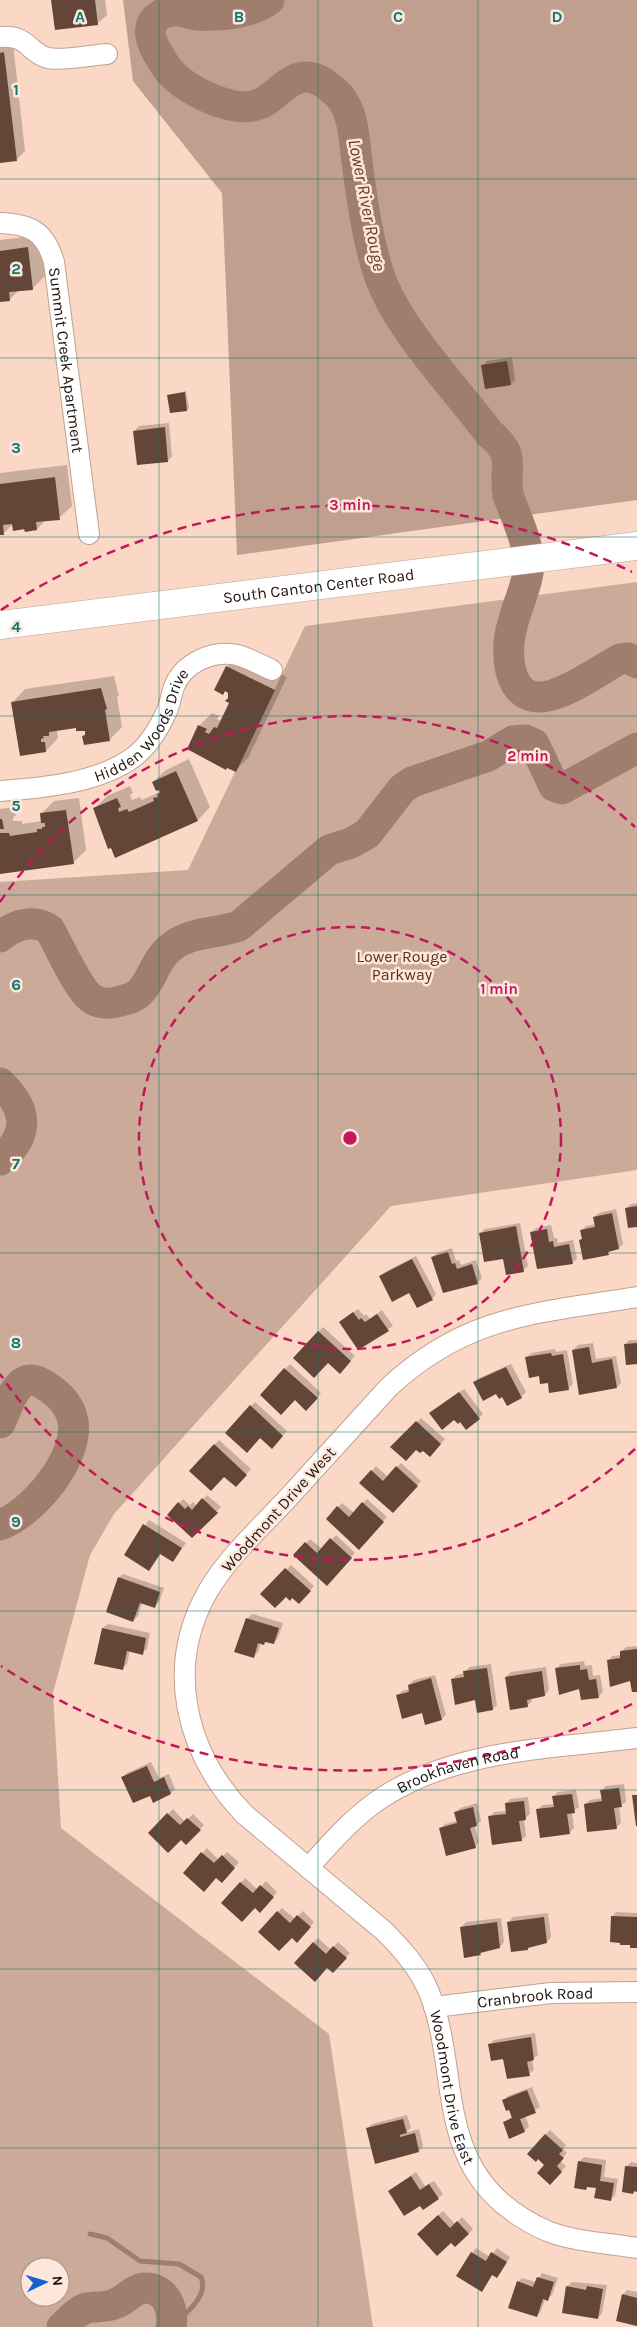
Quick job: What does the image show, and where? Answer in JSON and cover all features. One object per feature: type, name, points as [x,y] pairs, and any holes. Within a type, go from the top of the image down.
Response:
[{"type":"main road","name":"South Canton Center Road","points":[[0,625],[637,546]]},
{"type":"street","points":[[0,37],[10,36],[21,40],[47,58],[107,54]]},
{"type":"street","name":"Summit Creek Apartment","points":[[0,223],[18,223],[32,228],[44,238],[54,262],[89,534]]},
{"type":"street","name":"Hidden Woods Drive","points":[[0,791],[82,780],[105,773],[126,762],[145,747],[158,729],[167,711],[174,685],[187,666],[220,654],[237,656],[272,670]]},
{"type":"street","name":"Woodmont Drive West","points":[[308,1868],[244,1814],[216,1780],[198,1747],[188,1712],[186,1668],[192,1632],[208,1591],[222,1570],[389,1387],[423,1358],[462,1335],[489,1324],[518,1316],[637,1297]]},
{"type":"street","name":"Brookhaven Road","points":[[308,1868],[344,1828],[366,1809],[397,1788],[438,1769],[494,1756],[637,1738]]},
{"type":"street","name":"Woodmont Drive East","points":[[308,1868],[401,1948],[419,1974],[434,2007],[442,2037],[459,2139],[479,2178],[493,2195],[514,2214],[548,2231],[567,2237],[637,2248]]},
{"type":"street","name":"Cranbrook Road","points":[[434,2007],[552,1993],[637,1992]]},
{"type":"green space","name":"Lower Rouge Parkway","points":[[637,582],[637,1170],[391,1206],[114,1514],[90,1555],[53,1693],[61,1828],[329,2034],[373,2327],[0,2327],[0,882],[188,870],[305,626]]},
{"type":"shaded area","points":[[123,0],[637,0],[637,500],[237,555],[222,193],[133,81]]},
{"type":"building","points":[[51,0],[95,0],[98,25],[55,30]]},
{"type":"building","points":[[4,52],[17,161],[0,163],[0,53]]},
{"type":"building","points":[[28,247],[33,290],[9,292],[10,301],[0,302],[0,251]]},
{"type":"building","points":[[507,361],[511,385],[485,389],[481,365]]},
{"type":"building","points":[[185,392],[187,411],[170,413],[167,395]]},
{"type":"building","points":[[165,427],[168,462],[137,465],[133,431]]},
{"type":"building","points":[[55,477],[60,520],[36,522],[37,530],[25,532],[24,529],[13,531],[12,524],[3,525],[4,535],[0,535],[0,484]]},
{"type":"building","points":[[226,666],[275,690],[236,772],[227,768],[226,770],[187,749],[198,725],[207,729],[205,732],[209,734],[214,727],[217,728],[229,703],[225,701],[228,698],[228,693],[225,691],[223,695],[214,690]]},
{"type":"building","points":[[101,688],[107,709],[105,710],[110,741],[84,745],[82,736],[85,735],[85,731],[76,731],[76,728],[49,732],[49,736],[43,736],[44,738],[41,739],[41,742],[45,742],[46,752],[20,756],[11,702]]},
{"type":"building","points":[[176,771],[198,821],[115,858],[111,848],[108,849],[93,808],[117,798],[121,807],[118,808],[119,812],[127,809],[129,812],[154,801],[153,798],[158,797],[157,794],[160,793],[159,790],[156,791],[152,782]]},
{"type":"building","points":[[66,810],[74,864],[0,874],[0,833],[9,833],[10,836],[37,832],[37,829],[45,827],[45,823],[41,823],[40,813]]},
{"type":"building","points":[[0,819],[2,819],[4,829],[0,829]]},
{"type":"building","points":[[637,1206],[637,1227],[628,1228],[625,1208]]},
{"type":"building","points":[[612,1213],[619,1249],[608,1252],[609,1255],[583,1260],[579,1240],[582,1239],[580,1230],[595,1227],[593,1217]]},
{"type":"building","points":[[516,1226],[524,1272],[506,1275],[503,1259],[484,1262],[479,1233]]},
{"type":"building","points":[[547,1229],[549,1242],[553,1241],[554,1247],[569,1244],[573,1264],[537,1269],[530,1232]]},
{"type":"building","points":[[448,1252],[452,1264],[455,1263],[457,1269],[472,1264],[478,1284],[443,1293],[431,1257]]},
{"type":"building","points":[[412,1259],[433,1300],[417,1308],[409,1293],[392,1302],[379,1276]]},
{"type":"building","points":[[353,1312],[359,1320],[361,1318],[365,1322],[377,1314],[389,1331],[358,1350],[339,1322]]},
{"type":"building","points":[[318,1331],[351,1361],[340,1374],[328,1363],[314,1378],[293,1358]]},
{"type":"building","points":[[637,1343],[637,1364],[626,1365],[624,1344]]},
{"type":"building","points":[[589,1347],[592,1363],[612,1359],[617,1388],[579,1395],[572,1350]]},
{"type":"building","points":[[551,1353],[552,1356],[563,1354],[569,1390],[549,1393],[548,1383],[540,1384],[539,1376],[529,1378],[525,1357]]},
{"type":"building","points":[[506,1367],[522,1398],[507,1406],[502,1397],[499,1399],[496,1394],[483,1401],[473,1382]]},
{"type":"building","points":[[284,1368],[318,1398],[306,1411],[295,1400],[281,1415],[260,1395]]},
{"type":"building","points":[[459,1392],[480,1419],[466,1430],[460,1422],[458,1424],[454,1420],[442,1430],[429,1413]]},
{"type":"building","points":[[250,1405],[283,1436],[272,1449],[260,1438],[247,1453],[225,1433]]},
{"type":"building","points":[[416,1421],[441,1444],[430,1457],[423,1451],[420,1453],[416,1450],[406,1461],[390,1447]]},
{"type":"building","points":[[214,1444],[247,1475],[236,1487],[224,1477],[211,1491],[189,1471]]},
{"type":"building","points":[[396,1466],[418,1486],[393,1513],[359,1483],[371,1470],[383,1481]]},
{"type":"building","points":[[202,1498],[218,1513],[192,1538],[167,1515],[178,1502],[185,1509],[188,1506],[192,1510]]},
{"type":"building","points":[[362,1502],[384,1522],[359,1550],[326,1519],[337,1506],[349,1517]]},
{"type":"building","points":[[143,1524],[182,1548],[173,1562],[160,1554],[149,1571],[124,1555]]},
{"type":"building","points":[[330,1538],[352,1558],[327,1586],[293,1555],[305,1542],[317,1553]]},
{"type":"building","points":[[285,1568],[311,1591],[299,1604],[292,1598],[290,1601],[286,1597],[275,1608],[260,1594]]},
{"type":"building","points":[[118,1577],[160,1592],[155,1608],[140,1603],[133,1622],[106,1612]]},
{"type":"building","points":[[246,1618],[279,1628],[274,1644],[265,1642],[264,1645],[258,1643],[254,1658],[234,1652]]},
{"type":"building","points":[[102,1628],[146,1638],[143,1655],[127,1651],[123,1670],[94,1664]]},
{"type":"building","points":[[637,1649],[637,1692],[632,1692],[630,1681],[610,1687],[607,1660],[620,1658],[620,1651]]},
{"type":"building","points":[[580,1665],[580,1670],[587,1669],[589,1680],[596,1679],[599,1698],[581,1700],[579,1689],[559,1695],[555,1668]]},
{"type":"building","points":[[487,1668],[493,1710],[477,1713],[475,1700],[455,1705],[451,1679],[464,1677],[463,1671]]},
{"type":"building","points":[[542,1671],[545,1696],[527,1700],[528,1707],[510,1710],[505,1677]]},
{"type":"building","points":[[431,1678],[442,1720],[425,1725],[422,1713],[402,1719],[396,1695],[409,1692],[408,1685]]},
{"type":"building","points":[[147,1766],[154,1782],[164,1777],[171,1794],[153,1803],[150,1796],[133,1803],[121,1777]]},
{"type":"building","points":[[619,1788],[622,1807],[614,1808],[617,1829],[587,1832],[584,1804],[602,1801],[600,1790]]},
{"type":"building","points":[[572,1794],[575,1813],[567,1814],[570,1834],[540,1838],[536,1809],[554,1807],[552,1796]]},
{"type":"building","points":[[632,1795],[637,1795],[637,1826],[636,1826]]},
{"type":"building","points":[[524,1801],[526,1820],[519,1821],[522,1841],[492,1845],[488,1816],[506,1814],[505,1803]]},
{"type":"building","points":[[473,1807],[477,1826],[470,1828],[476,1848],[446,1856],[439,1828],[457,1823],[454,1812]]},
{"type":"building","points":[[167,1813],[180,1825],[187,1818],[201,1830],[186,1845],[181,1840],[168,1853],[148,1833]]},
{"type":"building","points":[[201,1852],[214,1863],[222,1855],[235,1868],[222,1883],[216,1878],[204,1892],[183,1873]]},
{"type":"building","points":[[240,1882],[253,1893],[260,1885],[274,1897],[260,1913],[255,1908],[242,1922],[221,1903]]},
{"type":"building","points":[[277,1911],[290,1923],[297,1915],[311,1927],[297,1943],[292,1938],[279,1951],[258,1932]]},
{"type":"building","points":[[611,1916],[637,1917],[637,1948],[630,1948],[630,1945],[610,1942]]},
{"type":"building","points":[[544,1917],[547,1943],[528,1948],[528,1950],[511,1952],[507,1922]]},
{"type":"building","points":[[497,1922],[500,1948],[480,1953],[481,1955],[464,1958],[460,1927]]},
{"type":"building","points":[[313,1942],[326,1954],[333,1946],[347,1958],[333,1973],[327,1968],[315,1982],[294,1963]]},
{"type":"building","points":[[531,2037],[534,2060],[527,2062],[530,2076],[507,2079],[503,2059],[491,2061],[488,2044]]},
{"type":"building","points":[[527,2090],[536,2113],[520,2119],[525,2132],[509,2139],[503,2122],[512,2118],[509,2110],[506,2111],[502,2100]]},
{"type":"building","points":[[403,2119],[407,2133],[400,2135],[400,2137],[415,2133],[419,2152],[375,2164],[366,2128]]},
{"type":"building","points":[[545,2134],[563,2150],[559,2154],[564,2158],[557,2166],[562,2172],[550,2185],[537,2173],[544,2165],[538,2159],[536,2162],[527,2154]]},
{"type":"building","points":[[578,2161],[602,2165],[600,2181],[614,2183],[611,2201],[594,2198],[596,2188],[587,2187],[586,2190],[574,2188]]},
{"type":"building","points":[[625,2166],[637,2167],[637,2192],[634,2191],[633,2194],[622,2192]]},
{"type":"building","points":[[411,2176],[420,2190],[429,2184],[439,2199],[423,2210],[420,2206],[404,2216],[388,2191]]},
{"type":"building","points":[[438,2215],[450,2228],[457,2221],[469,2234],[455,2247],[451,2243],[437,2256],[417,2234]]},
{"type":"building","points":[[471,2252],[486,2261],[491,2252],[507,2262],[497,2278],[492,2275],[482,2292],[456,2276]]},
{"type":"building","points":[[537,2277],[554,2282],[548,2301],[543,2299],[537,2317],[508,2308],[517,2281],[533,2287]]},
{"type":"building","points":[[566,2286],[586,2290],[587,2286],[603,2289],[598,2319],[562,2313]]},
{"type":"building","points":[[622,2294],[637,2298],[637,2326],[616,2321]]},
{"type":"waterway","name":"Lower River Rouge","points":[[269,0],[244,11],[225,14],[197,15],[177,11],[163,13],[152,23],[153,43],[163,62],[174,76],[200,94],[222,103],[244,107],[260,104],[284,86],[305,77],[321,81],[341,98],[353,126],[367,229],[384,287],[409,331],[489,433],[498,441],[506,456],[508,495],[523,533],[529,563],[526,582],[512,625],[509,643],[510,664],[516,684],[529,695],[539,697],[552,695],[578,684],[620,659],[628,658],[637,663]]},
{"type":"waterway","name":"Lower River Rouge","points":[[0,937],[11,929],[24,924],[44,926],[50,930],[80,986],[91,998],[98,1002],[106,1003],[124,1000],[141,991],[163,956],[174,945],[197,935],[239,926],[329,850],[351,843],[367,834],[402,789],[412,782],[488,756],[513,741],[525,740],[534,744],[554,786],[562,789],[637,748]]},
{"type":"waterway","name":"Lower River Rouge","points":[[0,1083],[16,1102],[22,1122],[21,1132],[17,1141],[0,1160]]},
{"type":"waterway","name":"Lower River Rouge","points":[[0,1423],[15,1391],[22,1383],[31,1380],[37,1381],[51,1389],[67,1405],[73,1421],[73,1436],[69,1451],[51,1482],[26,1509],[13,1519],[0,1525]]},
{"type":"waterway","points":[[90,2234],[107,2238],[140,2261],[179,2264],[201,2277],[203,2284],[199,2298],[183,2316],[172,2324]]},
{"type":"waterway","name":"Lower River Rouge","points":[[62,2327],[84,2309],[113,2305],[137,2290],[144,2288],[158,2291],[167,2300],[170,2306],[171,2327]]}]
